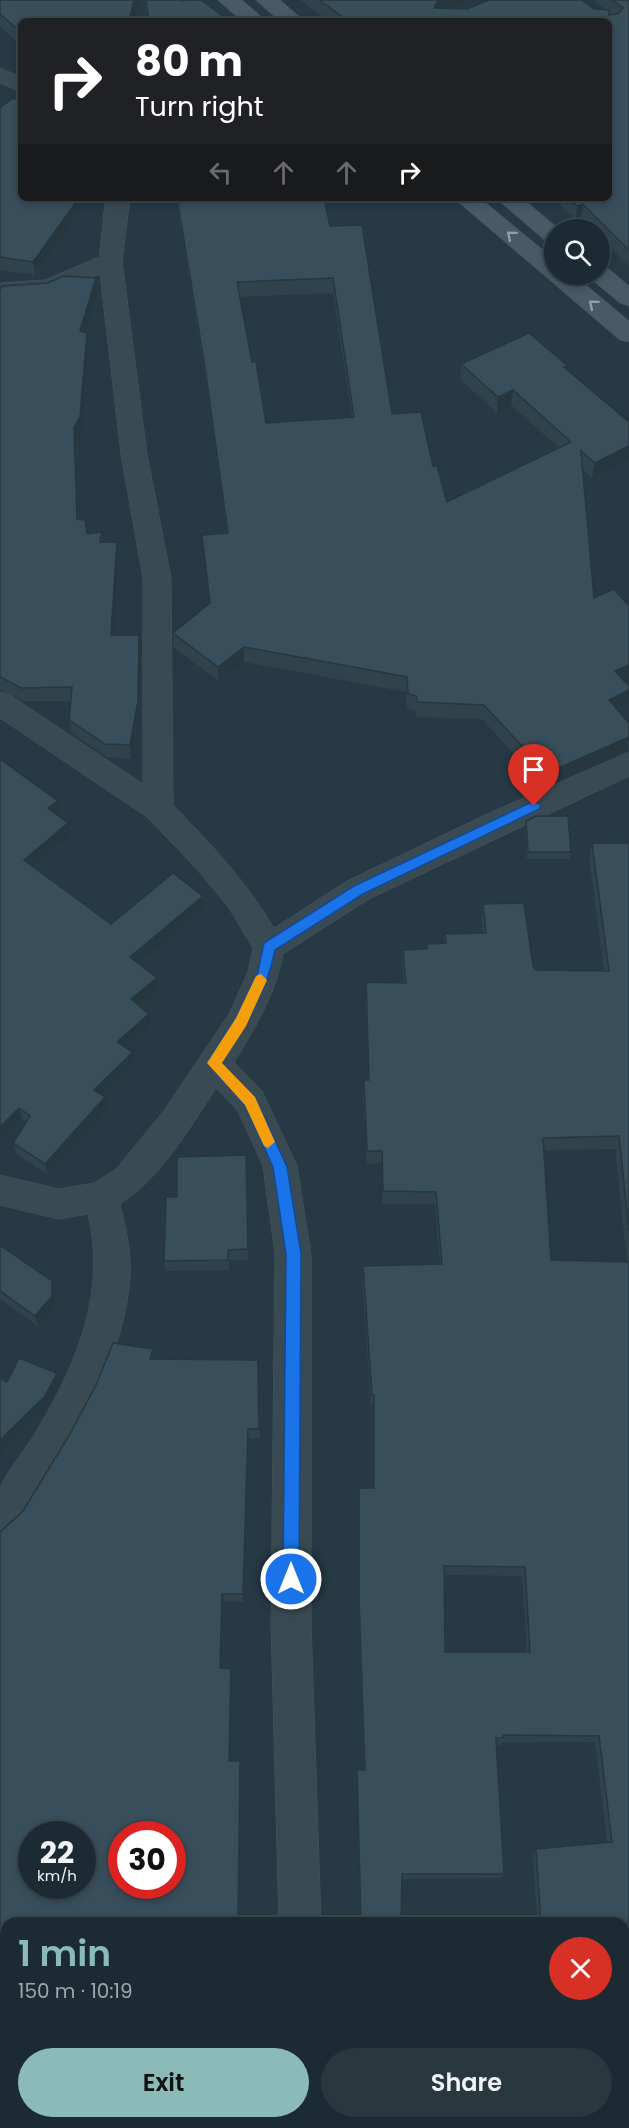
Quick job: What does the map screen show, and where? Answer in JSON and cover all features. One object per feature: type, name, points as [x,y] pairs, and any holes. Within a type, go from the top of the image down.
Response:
[{"type":"street","points":[[230,0],[251,18]]},
{"type":"street","points":[[267,0],[289,18]]},
{"type":"street","points":[[0,75],[18,84]]},
{"type":"street","points":[[118,201],[110,261],[134,454],[158,578],[158,809]]},
{"type":"street","points":[[470,201],[544,263]]},
{"type":"street","points":[[512,201],[544,228]]},
{"type":"street","points":[[0,291],[49,287],[110,261]]},
{"type":"street","points":[[610,282],[629,298]]},
{"type":"street","points":[[570,285],[629,334]]},
{"type":"street","points":[[0,703],[158,809],[207,858],[240,899],[269,947],[264,972],[242,1022],[175,1122],[128,1180],[101,1197],[59,1204],[0,1190]]},
{"type":"street","points":[[269,947],[358,890],[496,823],[629,763]]},
{"type":"street","points":[[213,1063],[250,1101],[280,1167],[293,1254],[291,1623],[300,1917]]},
{"type":"street","points":[[0,1521],[62,1420],[94,1359],[108,1310],[112,1251],[101,1197]]},
{"type":"building","points":[[0,0],[134,0],[130,18],[18,18],[18,29],[0,14]]},
{"type":"building","points":[[146,0],[201,0],[225,18],[149,18]]},
{"type":"building","points":[[319,0],[438,0],[434,8],[467,9],[489,0],[582,0],[594,9],[609,10],[609,15],[618,14],[623,8],[612,0],[629,0],[629,250],[610,231],[610,219],[598,219],[583,204],[577,206],[571,201],[612,201],[612,18],[344,18]]},
{"type":"building","points":[[13,98],[18,100],[18,201],[77,201],[33,262],[0,257],[1,107]]},
{"type":"building","points":[[177,201],[325,201],[330,226],[362,225],[392,414],[421,412],[433,466],[437,466],[447,502],[571,442],[513,390],[498,397],[461,364],[529,333],[568,366],[564,367],[629,422],[629,446],[595,463],[581,451],[594,598],[614,589],[629,606],[629,665],[615,671],[629,686],[629,690],[609,700],[629,723],[629,737],[547,773],[484,705],[418,702],[416,696],[408,694],[407,677],[244,647],[218,667],[173,633],[210,603],[202,535],[228,533],[204,361]],"holes":[[[333,278],[354,417],[266,423],[256,362],[252,362],[237,282]]]},
{"type":"building","points":[[64,276],[96,278],[80,331],[87,333],[80,417],[74,427],[77,519],[85,520],[87,534],[102,532],[100,542],[117,542],[111,635],[139,635],[138,701],[130,745],[105,744],[69,720],[72,687],[21,688],[0,677],[0,290],[2,286],[47,283]]},
{"type":"building","points":[[0,759],[58,801],[48,808],[68,823],[24,860],[111,924],[173,873],[203,896],[130,957],[157,978],[131,999],[149,1014],[117,1042],[133,1052],[94,1090],[105,1097],[45,1164],[13,1143],[30,1116],[19,1108],[0,1127]]},
{"type":"building","points":[[536,816],[568,816],[571,852],[528,852],[526,821]]},
{"type":"building","points":[[592,843],[629,843],[629,1231],[619,1136],[543,1138],[551,1260],[629,1262],[629,1917],[541,1917],[536,1849],[612,1842],[599,1736],[503,1735],[503,1738],[496,1738],[504,1874],[402,1874],[401,1917],[361,1917],[357,1770],[365,1770],[359,1600],[359,1488],[374,1488],[374,1395],[372,1395],[363,1266],[442,1264],[436,1192],[383,1191],[382,1151],[367,1151],[364,1080],[369,1080],[366,982],[406,983],[403,950],[427,949],[427,944],[446,943],[445,934],[486,933],[483,904],[524,903],[533,966],[536,970],[609,971]],"holes":[[[444,1566],[525,1567],[530,1652],[445,1652]]]},
{"type":"building","points":[[246,1155],[248,1249],[228,1250],[228,1260],[164,1261],[166,1197],[177,1197],[177,1157]]},
{"type":"building","points":[[0,1245],[52,1281],[52,1296],[35,1316],[0,1291]]},
{"type":"building","points":[[113,1343],[153,1349],[150,1359],[258,1360],[259,1429],[248,1429],[243,1594],[222,1594],[220,1668],[231,1669],[229,1761],[240,1761],[238,1917],[0,1917],[0,1532],[23,1511],[70,1434],[96,1385]]},
{"type":"building","points":[[19,1358],[57,1373],[45,1396],[0,1440],[0,1379],[7,1382]]},
{"type":"slow traffic","points":[[261,980],[242,1022],[213,1063],[250,1101],[268,1142]]},
{"type":"route","points":[[291,1579],[293,1254],[280,1167],[250,1101],[213,1063],[242,1022],[264,972],[269,947],[358,890],[534,806]]}]
